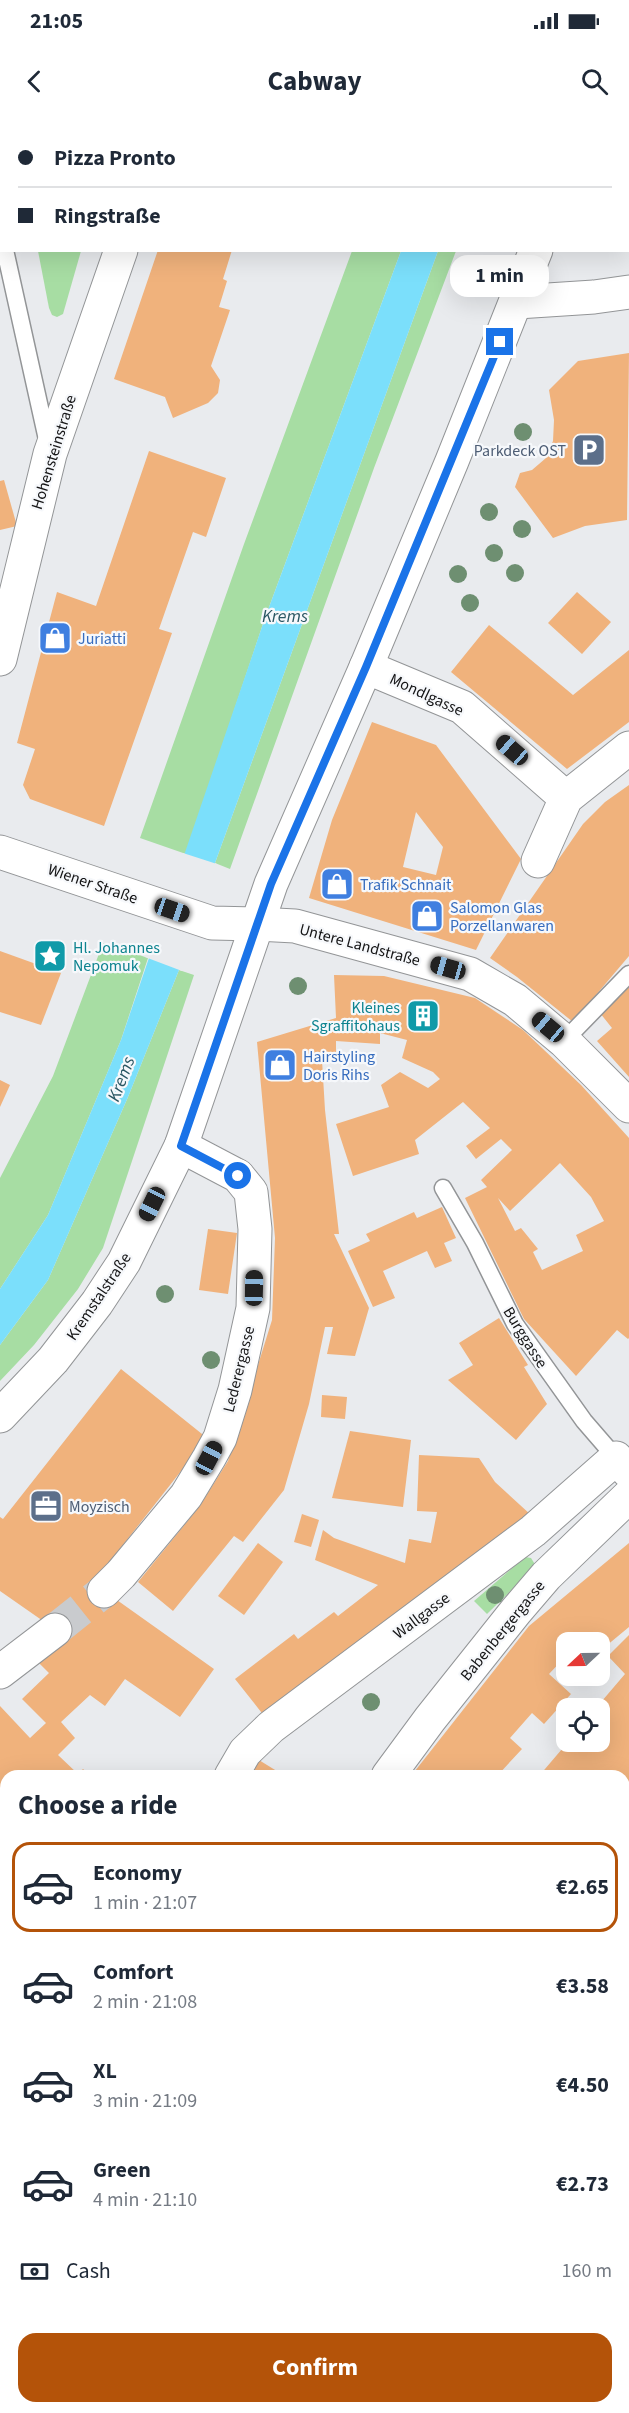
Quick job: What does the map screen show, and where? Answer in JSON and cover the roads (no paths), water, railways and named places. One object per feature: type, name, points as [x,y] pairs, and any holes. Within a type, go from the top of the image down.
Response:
[{"type":"street","name":"Hohensteinstraße","points":[[0,658],[50,454],[120,252]]},
{"type":"street","name":"Kremstalstraße","points":[[0,1416],[53,1360],[102,1295],[124,1262],[181,1146],[271,884],[366,667],[536,252]]},
{"type":"street","points":[[517,302],[594,297],[629,292]]},
{"type":"street","name":"Mondlgasse","points":[[366,667],[462,707],[566,798]]},
{"type":"street","points":[[538,861],[566,798],[629,748]]},
{"type":"street","name":"Wiener Straße","points":[[0,852],[212,923],[257,924]]},
{"type":"street","name":"Untere Landstraße","points":[[257,924],[295,926],[470,975],[515,1000],[564,1041],[629,1106]]},
{"type":"street","name":"Lederergasse","points":[[104,1591],[186,1496],[220,1438],[235,1390],[253,1308],[255,1229],[251,1192],[238,1176],[181,1146]]},
{"type":"street","name":"Wallgasse","points":[[234,1770],[245,1752],[271,1727],[622,1465]]},
{"type":"street","name":"Babenbergergasse","points":[[392,1770],[430,1719],[546,1576],[629,1496]]},
{"type":"street","points":[[0,1672],[55,1630]]},
{"type":"lane","points":[[5,252],[50,454]]},
{"type":"lane","points":[[564,1041],[629,974]]},
{"type":"lane","name":"Burggasse","points":[[443,1188],[475,1243],[514,1324],[584,1421],[622,1465]]},
{"type":"water","name":"Krems","points":[[401,252],[438,252],[215,863],[179,970],[128,1097],[48,1280],[0,1345],[0,1289],[48,1215],[121,1040],[265,618]]},
{"type":"tunnel","points":[[55,1630],[104,1591]]},
{"type":"place","name":"Parkdeck OST","points":[[589,450]]},
{"type":"place","name":"Juriatti","points":[[55,638]]},
{"type":"place","name":"Trafik Schnait","points":[[337,884]]},
{"type":"place","name":"Salomon Glas Porzellanwaren","points":[[427,916]]},
{"type":"place","name":"Hl. Johannes Nepomuk","points":[[50,956]]},
{"type":"place","name":"Kleines Sgraffitohaus","points":[[423,1016]]},
{"type":"place","name":"Hairstyling Doris Rihs","points":[[280,1065]]},
{"type":"place","name":"Moyzisch","points":[[46,1506]]}]
